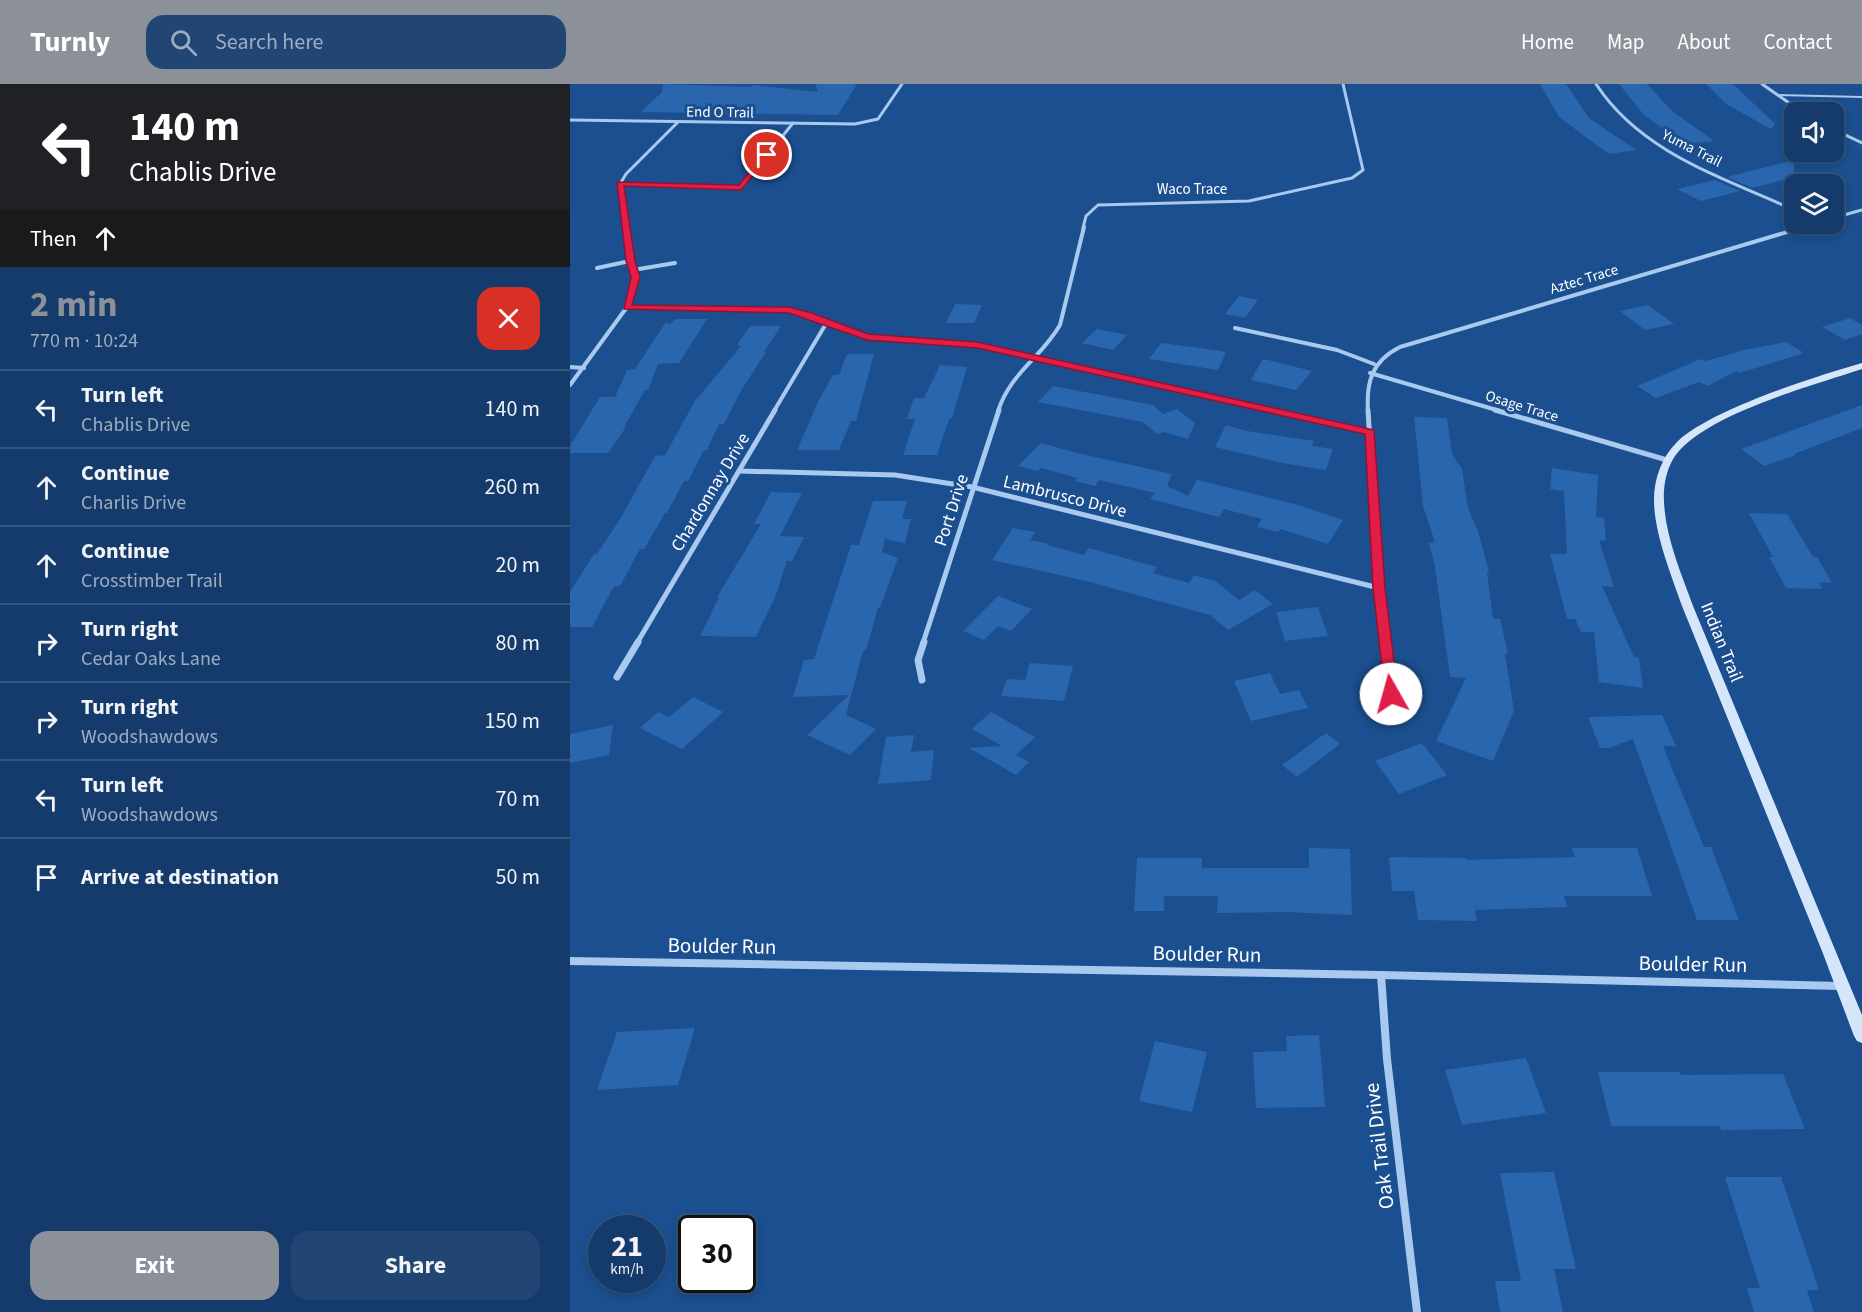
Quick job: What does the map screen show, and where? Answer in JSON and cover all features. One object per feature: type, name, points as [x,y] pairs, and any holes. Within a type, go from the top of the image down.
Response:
[{"type":"street","name":"End O Trail","points":[[570,120],[869,123],[878,119],[903,84]]},
{"type":"street","name":"Waco Trace","points":[[1034,357],[1052,339],[1060,325],[1086,216],[1098,206],[1127,201],[1249,201],[1337,182],[1360,174],[1364,170],[1343,84]]},
{"type":"street","name":"Yuma Trail","points":[[1596,84],[1613,109],[1628,124],[1648,138],[1692,163],[1784,205]]},
{"type":"street","points":[[1762,84],[1786,102]]},
{"type":"street","points":[[570,385],[627,307],[636,277],[630,261],[620,184],[626,174],[678,122]]},
{"type":"street","points":[[620,184],[741,188],[793,123]]},
{"type":"street","points":[[1844,134],[1862,143]]},
{"type":"street","points":[[1844,215],[1862,210]]},
{"type":"street","name":"Aztec Trace","points":[[1374,364],[1385,354],[1400,347],[1784,233]]},
{"type":"street","points":[[597,268],[630,261]]},
{"type":"street","points":[[633,270],[675,262]]},
{"type":"street","points":[[627,307],[789,310],[867,337],[977,345],[1370,432]]},
{"type":"street","name":"Chardonnay Drive","points":[[617,677],[826,322]]},
{"type":"street","points":[[1235,328],[1337,350],[1374,364],[1370,373],[1368,391],[1370,432],[1379,588],[1391,694]]},
{"type":"street","name":"Port Drive","points":[[922,680],[918,660],[972,487],[1002,400],[1011,382],[1034,357]]},
{"type":"street","points":[[1667,460],[1678,446],[1729,413],[1862,366]]},
{"type":"street","points":[[570,367],[584,368]]},
{"type":"street","name":"Osage Trace","points":[[1370,373],[1667,460]]},
{"type":"street","name":"Indian Trail","points":[[1667,460],[1658,500],[1664,529],[1686,603],[1844,986],[1862,1036]]},
{"type":"street","name":"Lambrusco Drive","points":[[738,471],[895,475],[972,487],[1379,588]]},
{"type":"street","name":"Boulder Run","points":[[570,961],[1381,975],[1844,986]]},
{"type":"street","name":"Oak Trail Drive","points":[[1381,975],[1387,1059],[1416,1312]]},
{"type":"lane","points":[[1777,96],[1862,97]]},
{"type":"building","points":[[663,84],[750,87],[753,85],[818,92],[815,84],[857,84],[838,115],[641,112],[662,92]]},
{"type":"building","points":[[1540,84],[1566,84],[1589,118],[1636,150],[1610,154],[1595,144],[1559,117]]},
{"type":"building","points":[[1619,84],[1647,84],[1673,112],[1714,141],[1685,144],[1644,115]]},
{"type":"building","points":[[1706,84],[1733,84],[1775,124],[1771,129],[1726,104]]},
{"type":"building","points":[[1794,162],[1794,174],[1784,174],[1784,180],[1752,188],[1727,177]]},
{"type":"building","points":[[1715,180],[1740,191],[1701,201],[1677,189]]},
{"type":"building","points":[[1239,296],[1258,300],[1245,318],[1225,314]]},
{"type":"building","points":[[955,304],[982,305],[974,323],[946,323]]},
{"type":"building","points":[[1648,305],[1674,324],[1645,330],[1620,311]]},
{"type":"building","points":[[1850,318],[1862,325],[1862,334],[1845,340],[1822,327]]},
{"type":"building","points":[[675,319],[707,319],[679,363],[658,364],[648,390],[645,390],[624,427],[626,427],[608,453],[570,453],[570,446],[600,397],[615,397],[627,370],[635,369],[666,322],[670,324]]},
{"type":"building","points":[[750,326],[781,326],[742,389],[724,424],[719,424],[707,450],[704,450],[688,481],[684,481],[644,549],[640,549],[620,586],[614,586],[592,627],[570,627],[570,592],[620,519],[655,456],[665,455],[695,401],[741,346],[737,345]]},
{"type":"building","points":[[1097,329],[1127,335],[1113,350],[1082,343]]},
{"type":"building","points":[[1786,342],[1804,353],[1740,373],[1736,371],[1708,386],[1699,382],[1656,398],[1637,386],[1701,359],[1706,361],[1744,350]]},
{"type":"building","points":[[1161,343],[1226,352],[1218,370],[1149,359]]},
{"type":"building","points":[[847,354],[874,354],[856,421],[851,421],[839,450],[797,450],[818,402],[833,375],[839,375]]},
{"type":"building","points":[[1262,360],[1312,371],[1296,390],[1251,380]]},
{"type":"building","points":[[940,365],[967,367],[952,418],[949,419],[937,455],[903,455],[915,419],[907,419],[914,398],[924,398]]},
{"type":"building","points":[[1053,386],[1153,405],[1163,414],[1177,409],[1195,423],[1188,439],[1164,432],[1157,434],[1143,422],[1038,402]]},
{"type":"building","points":[[1862,405],[1862,428],[1794,454],[1796,455],[1764,466],[1741,449]]},
{"type":"building","points":[[1414,417],[1447,418],[1452,454],[1462,469],[1468,508],[1479,534],[1489,572],[1487,572],[1493,619],[1500,619],[1508,654],[1505,654],[1514,711],[1493,761],[1436,741],[1466,678],[1450,677],[1435,567],[1429,543],[1435,542],[1423,506]]},
{"type":"building","points":[[1226,425],[1247,431],[1314,441],[1312,446],[1333,449],[1326,470],[1282,463],[1215,447]]},
{"type":"building","points":[[1041,443],[1172,474],[1167,486],[1188,496],[1197,480],[1295,504],[1343,520],[1328,544],[1280,529],[1278,532],[1257,527],[1262,519],[1224,509],[1219,517],[1150,499],[1155,493],[1099,480],[1095,486],[1075,481],[1078,478],[1041,468],[1038,471],[1018,466]]},
{"type":"building","points":[[1552,468],[1598,475],[1596,517],[1604,518],[1606,541],[1599,540],[1614,587],[1602,586],[1634,657],[1639,658],[1643,688],[1599,682],[1594,632],[1581,632],[1575,619],[1567,619],[1550,554],[1567,554],[1564,491],[1550,489]]},
{"type":"building","points":[[771,492],[802,493],[780,536],[804,537],[792,561],[787,561],[776,595],[756,637],[700,636],[719,597],[717,597],[761,524],[754,524]]},
{"type":"building","points":[[873,501],[907,501],[902,519],[911,519],[905,543],[885,539],[882,552],[898,558],[880,608],[878,608],[866,650],[863,651],[846,715],[876,729],[850,755],[807,735],[849,695],[793,697],[804,660],[814,659],[851,545],[859,545]]},
{"type":"building","points":[[1749,513],[1787,514],[1832,583],[1819,582],[1822,589],[1786,588],[1769,557],[1773,557]]},
{"type":"building","points":[[1013,528],[1035,532],[1030,540],[1084,555],[1089,548],[1157,567],[1153,573],[1189,583],[1194,575],[1215,581],[1239,600],[1255,590],[1273,604],[1228,630],[1210,615],[1086,581],[992,560]]},
{"type":"building","points":[[998,596],[1032,609],[1011,631],[998,626],[984,640],[963,631]]},
{"type":"building","points":[[1318,607],[1328,636],[1285,641],[1276,612]]},
{"type":"building","points":[[1030,663],[1073,666],[1064,701],[1001,696],[1007,679],[1025,680]]},
{"type":"building","points":[[1270,673],[1280,694],[1299,690],[1308,708],[1251,721],[1234,681]]},
{"type":"building","points":[[693,697],[723,712],[682,749],[640,728],[658,712],[669,717]]},
{"type":"building","points":[[991,712],[1035,737],[1016,755],[1029,762],[1016,775],[969,748],[1002,746],[972,729]]},
{"type":"building","points":[[1662,715],[1676,746],[1663,746],[1704,847],[1711,847],[1739,920],[1697,920],[1633,739],[1609,748],[1600,748],[1588,717]]},
{"type":"building","points":[[613,725],[609,755],[570,763],[570,734]]},
{"type":"building","points":[[1326,733],[1340,744],[1297,777],[1282,765]]},
{"type":"building","points":[[914,735],[911,752],[934,750],[931,780],[878,784],[886,737]]},
{"type":"building","points":[[1422,743],[1447,775],[1399,794],[1375,761]]},
{"type":"building","points":[[1309,848],[1350,849],[1352,915],[1289,912],[1217,913],[1218,896],[1164,896],[1164,911],[1134,911],[1137,858],[1202,858],[1202,868],[1309,868]]},
{"type":"building","points":[[1572,848],[1637,848],[1652,896],[1564,896],[1567,907],[1475,910],[1477,921],[1418,920],[1414,891],[1392,891],[1389,857],[1465,858],[1466,860],[1575,857]]},
{"type":"building","points":[[695,1028],[678,1085],[597,1090],[617,1032]]},
{"type":"building","points":[[1319,1035],[1325,1107],[1256,1108],[1253,1052],[1287,1051],[1286,1036]]},
{"type":"building","points":[[1155,1041],[1207,1052],[1192,1112],[1139,1101]]},
{"type":"building","points":[[1526,1058],[1546,1113],[1462,1125],[1445,1070]]},
{"type":"building","points":[[1598,1072],[1680,1072],[1681,1075],[1783,1074],[1805,1129],[1721,1130],[1720,1126],[1611,1126]]},
{"type":"building","points":[[1554,1172],[1576,1269],[1554,1269],[1563,1312],[1500,1312],[1495,1281],[1521,1281],[1500,1173]]},
{"type":"building","points":[[1725,1177],[1781,1177],[1819,1290],[1807,1290],[1814,1312],[1754,1312],[1747,1288],[1760,1288]]},
{"type":"route","points":[[767,155],[741,188],[620,184],[630,261],[636,277],[627,307],[789,310],[809,315],[867,337],[977,345],[1370,432],[1379,588],[1391,694]]}]
